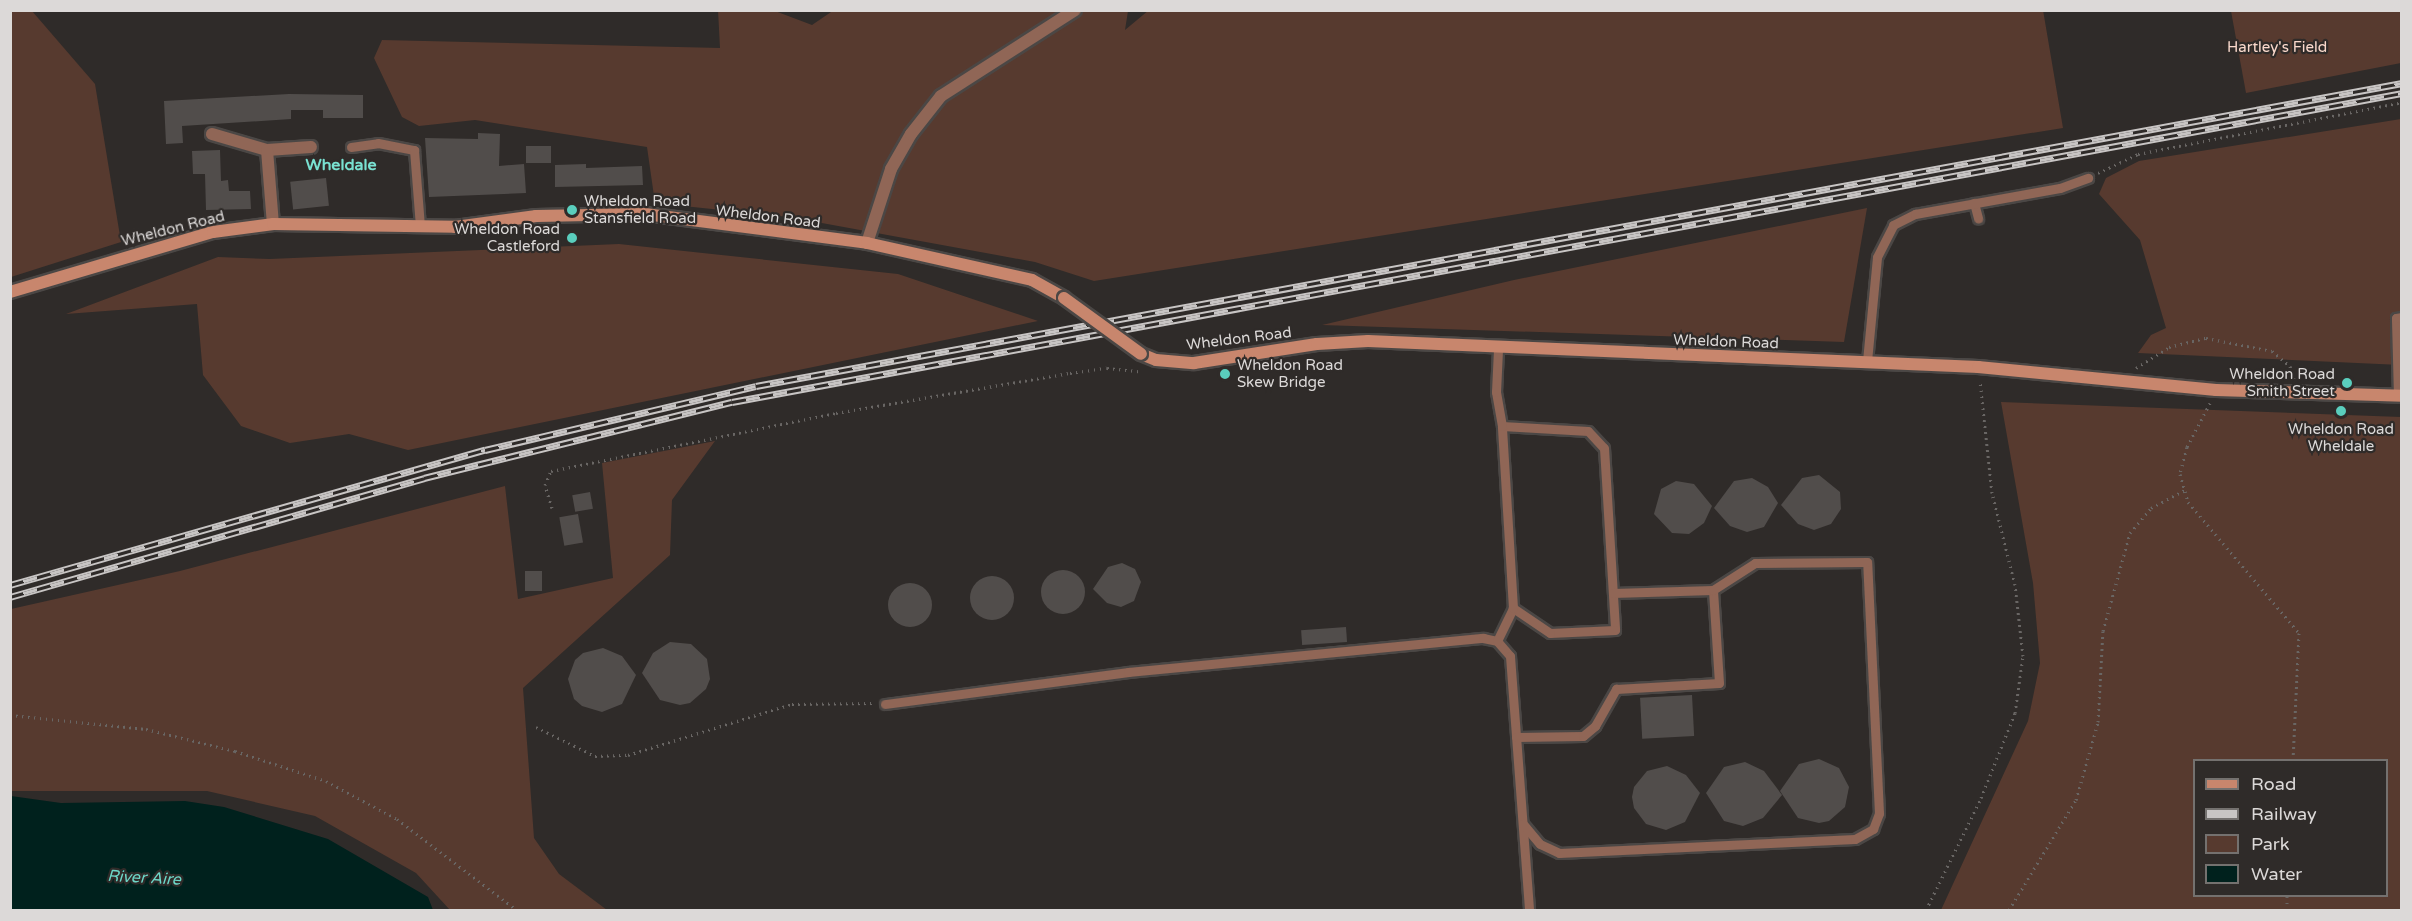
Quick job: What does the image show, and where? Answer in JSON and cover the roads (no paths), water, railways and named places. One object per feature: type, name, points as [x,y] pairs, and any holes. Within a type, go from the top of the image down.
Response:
[{"type":"street","points":[[867,243],[891,169],[911,134],[941,96],[1075,10]]},
{"type":"street","points":[[212,134],[267,150],[311,147]]},
{"type":"street","points":[[267,150],[273,224]]},
{"type":"street","name":"Wheldon Road","points":[[10,292],[213,232],[273,224],[455,227],[536,216],[645,214],[867,243],[1032,280],[1064,298],[1142,354],[1156,360],[1194,363],[1352,342],[1978,367],[2216,390],[2299,395],[2400,396]]},
{"type":"lane","points":[[351,147],[378,143],[414,150],[420,227]]},
{"type":"lane","points":[[1867,362],[1868,324],[1883,239],[1893,225],[1915,214],[2060,188],[2088,177]]},
{"type":"lane","points":[[1974,203],[1978,218]]},
{"type":"lane","points":[[2400,396],[2396,318],[2402,317]]},
{"type":"lane","points":[[1497,641],[1513,608],[1502,426],[1496,392],[1498,349]]},
{"type":"lane","points":[[1502,426],[1588,431],[1597,437],[1604,448],[1615,630],[1550,633],[1513,608]]},
{"type":"lane","points":[[1523,824],[1540,844],[1558,853],[1855,839],[1873,829],[1879,813],[1867,562],[1755,563],[1713,590],[1613,593]]},
{"type":"lane","points":[[1516,737],[1583,736],[1595,726],[1616,689],[1719,683],[1713,590]]},
{"type":"lane","points":[[885,704],[1128,672],[1483,638],[1497,641],[1510,656],[1529,910]]},
{"type":"water","name":"River Aire","points":[[11,796],[61,803],[185,801],[224,807],[328,839],[428,897],[433,910],[11,910]]},
{"type":"railway","points":[[10,585],[485,450],[756,386],[2402,83]]},
{"type":"railway","points":[[10,597],[424,478],[732,402],[2402,93]]},
{"type":"place","name":"Wheldon Road Stansfield Road","points":[[572,210]]},
{"type":"place","name":"Wheldon Road Castleford","points":[[572,238]]},
{"type":"place","name":"Wheldon Road Skew Bridge","points":[[1225,374]]},
{"type":"place","name":"Wheldon Road Smith Street","points":[[2347,383]]},
{"type":"place","name":"Wheldon Road Wheldale","points":[[2341,411]]},
{"type":"district","name":"Wheldale","points":[[341,165]]},
{"type":"park label","name":"Hartley's Field","points":[[2277,48]]}]
